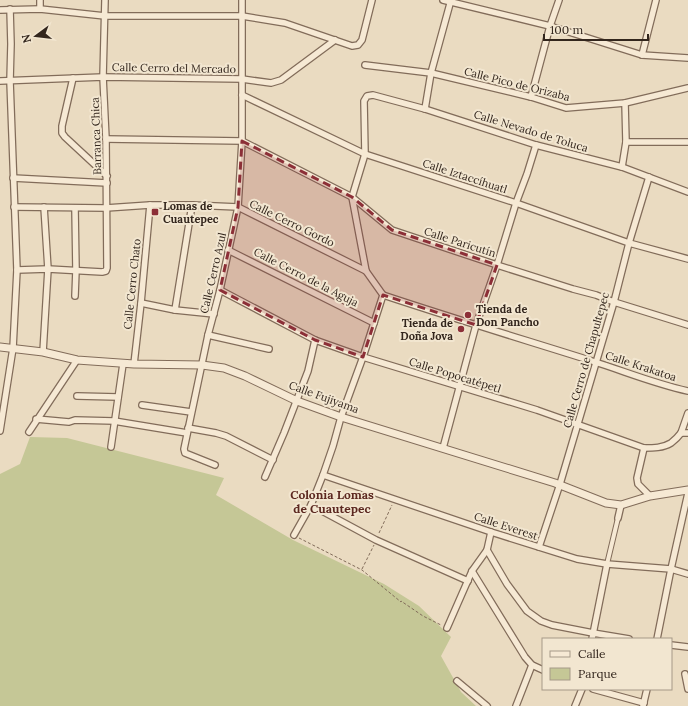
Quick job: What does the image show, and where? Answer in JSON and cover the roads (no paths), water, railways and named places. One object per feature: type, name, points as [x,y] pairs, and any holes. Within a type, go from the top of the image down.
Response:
[{"type":"street","points":[[40,0],[40,8]]},
{"type":"street","name":"Barranca Chica","points":[[76,270],[102,272],[106,271],[107,268],[107,176],[104,77],[105,0]]},
{"type":"street","name":"Calle Cerro Azul","points":[[215,465],[185,453],[184,451],[208,335],[220,290],[238,207],[242,141],[242,0]]},
{"type":"street","points":[[0,10],[40,8],[105,16],[242,16],[285,23],[352,46],[358,45],[362,40],[372,0]]},
{"type":"street","points":[[443,0],[550,26],[642,55],[688,58]]},
{"type":"street","points":[[531,97],[550,26],[559,0]]},
{"type":"street","points":[[642,55],[656,0]]},
{"type":"street","points":[[425,108],[431,73],[451,1]]},
{"type":"street","points":[[0,432],[13,348],[17,270],[10,81],[12,44],[10,9]]},
{"type":"street","name":"Calle Cerro del Mercado","points":[[0,81],[104,77],[242,79],[271,83],[281,80],[335,40]]},
{"type":"street","name":"Calle Pico de Orizaba","points":[[365,65],[431,73],[531,97],[566,108],[625,103],[688,88]]},
{"type":"street","points":[[73,78],[62,132],[65,137],[107,176]]},
{"type":"street","name":"Calle Iztaccíhuatl","points":[[242,95],[365,154],[516,203],[629,243],[688,259]]},
{"type":"street","name":"Calle Nevado de Toluca","points":[[365,154],[364,101],[367,96],[374,95],[425,108],[536,145],[622,167],[688,192]]},
{"type":"street","points":[[622,167],[626,142],[625,103]]},
{"type":"street","points":[[106,139],[242,141]]},
{"type":"street","name":"Calle Paricutín","points":[[242,141],[352,197],[392,230],[497,265],[688,325]]},
{"type":"street","points":[[626,142],[688,142]]},
{"type":"street","points":[[443,448],[476,325],[536,145]]},
{"type":"street","points":[[294,535],[311,504],[323,475],[383,295],[366,271],[352,197],[365,154]]},
{"type":"street","name":"Calle Cerro de Chapultepec","points":[[539,547],[578,424],[649,177]]},
{"type":"street","points":[[13,178],[107,183]]},
{"type":"street","points":[[175,310],[192,205]]},
{"type":"street","name":"Calle Cerro Gordo","points":[[14,207],[106,208],[192,205],[238,207],[366,271]]},
{"type":"street","name":"Calle Cerro Chato","points":[[134,364],[150,206]]},
{"type":"street","points":[[43,352],[48,269],[44,207]]},
{"type":"street","points":[[74,208],[76,270],[75,296]]},
{"type":"street","name":"Calle Cerro de la Aguja","points":[[228,250],[374,323]]},
{"type":"street","points":[[17,270],[76,270]]},
{"type":"street","name":"Calle Popocatépetl","points":[[220,290],[315,340],[363,357],[578,424],[644,448],[657,448],[670,444],[681,434],[688,433]]},
{"type":"street","name":"Calle Krakatoa","points":[[383,295],[655,382],[688,391]]},
{"type":"street","points":[[141,303],[175,310],[214,314]]},
{"type":"street","points":[[208,335],[269,349]]},
{"type":"street","name":"Calle Fujiyama","points":[[297,401],[308,371],[315,340]]},
{"type":"street","name":"Calle Fujiyama","points":[[0,347],[43,352],[77,360],[123,364],[202,365],[224,368],[245,376],[297,401],[342,417],[560,484],[606,503],[621,505]]},
{"type":"street","points":[[28,432],[77,360]]},
{"type":"street","points":[[111,447],[123,364]]},
{"type":"street","points":[[77,396],[118,397]]},
{"type":"street","points":[[265,477],[297,401]]},
{"type":"street","points":[[142,405],[191,412]]},
{"type":"street","points":[[681,434],[688,413]]},
{"type":"street","points":[[36,419],[69,422],[75,420],[114,421],[187,431],[216,433],[226,436],[273,460]]},
{"type":"street","points":[[644,448],[637,478],[638,484],[650,496]]},
{"type":"street","name":"Calle Everest","points":[[323,475],[491,532],[578,558],[607,564],[671,569],[688,574]]},
{"type":"street","points":[[592,636],[621,505],[650,496],[688,492],[657,638]]},
{"type":"street","points":[[311,504],[376,540],[468,581]]},
{"type":"street","points":[[447,628],[472,571],[487,550],[491,532]]},
{"type":"street","points":[[487,550],[507,584],[527,611],[541,621],[592,636],[617,638]]},
{"type":"street","points":[[472,571],[521,651],[532,665],[542,670]]},
{"type":"street","points":[[672,645],[688,647]]},
{"type":"street","points":[[516,706],[532,665]]},
{"type":"street","points":[[685,674],[688,689]]},
{"type":"street","points":[[456,681],[488,706]]},
{"type":"street","points":[[575,706],[582,690]]},
{"type":"street","points":[[597,690],[643,705],[647,690]]},
{"type":"place","name":"Lomas de Cuautepec","points":[[155,212]]},
{"type":"place","name":"Tienda de Don Pancho","points":[[468,315]]},
{"type":"place","name":"Tienda de Doña Jova","points":[[461,329]]},
{"type":"district","name":"Colonia Lomas de Cuautepec","points":[[332,502]]}]
